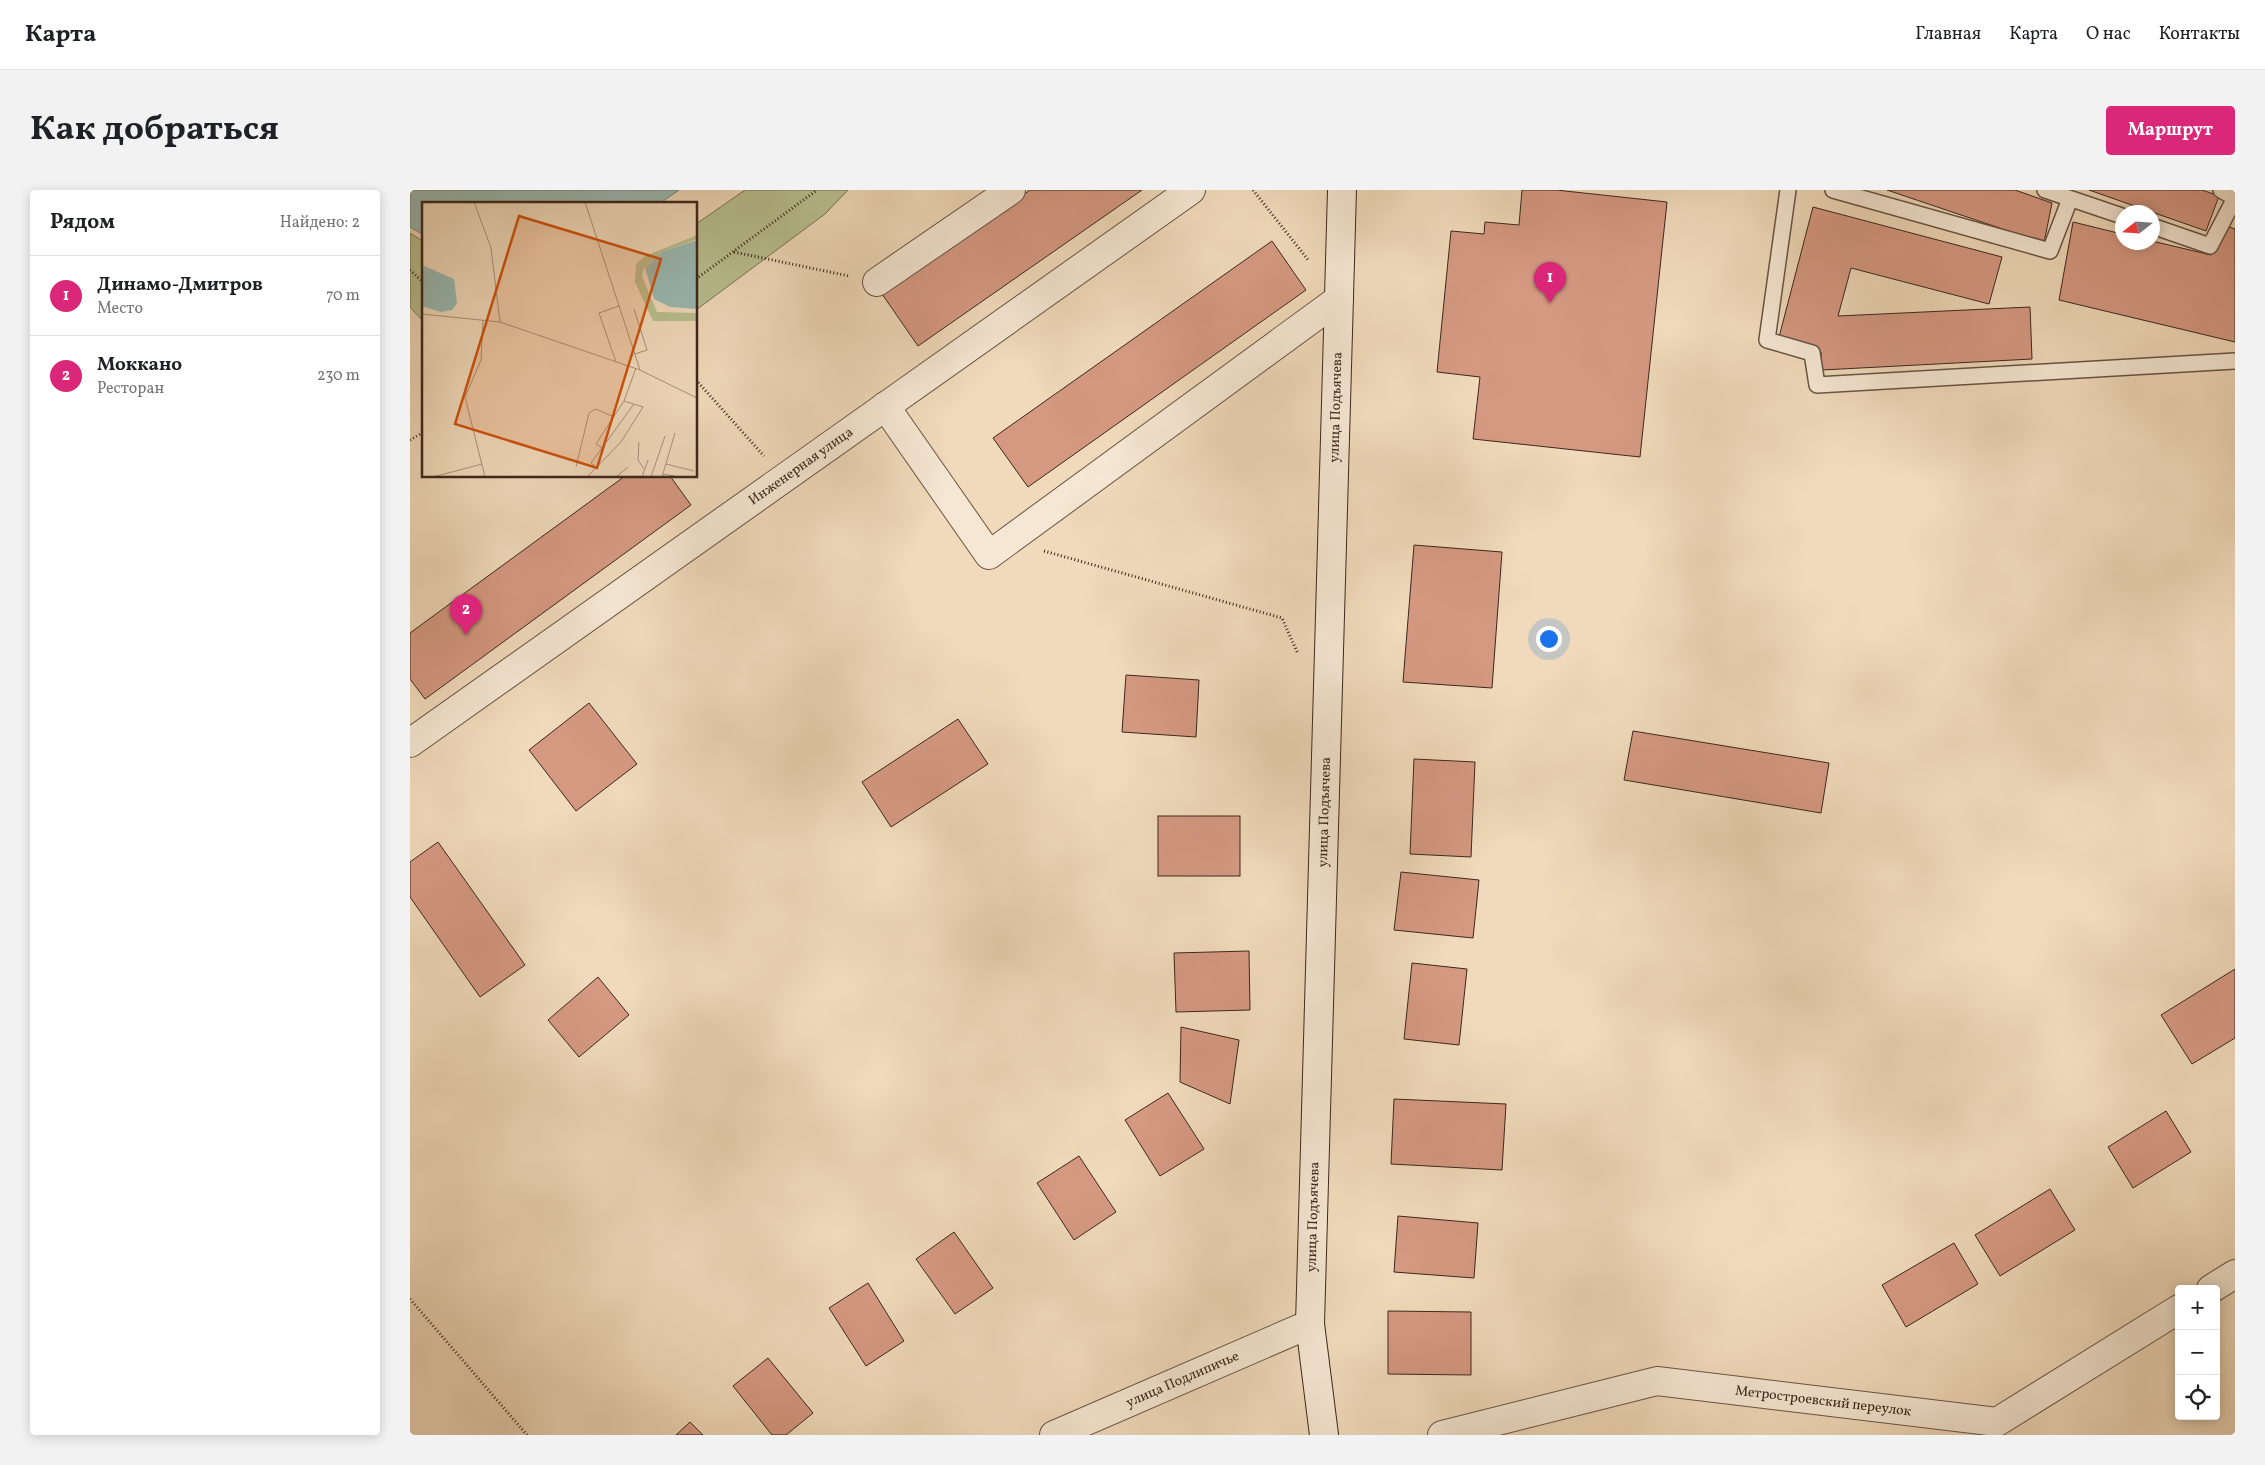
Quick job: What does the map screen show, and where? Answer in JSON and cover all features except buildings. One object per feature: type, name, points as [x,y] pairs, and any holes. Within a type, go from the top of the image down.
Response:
[{"type":"street","points":[[877,282],[1011,190]]},
{"type":"street","name":"Инженерная улица","points":[[410,743],[1191,190]]},
{"type":"street","name":"улица Подъячева","points":[[1324,1435],[1310,1324],[1342,190]]},
{"type":"street","points":[[885,406],[989,555],[1339,299]]},
{"type":"street","points":[[2217,1285],[2235,1274]]},
{"type":"street","name":"Метростроевский переулок","points":[[1442,1435],[1657,1381],[1997,1422],[2175,1311]]},
{"type":"street","name":"улица Подлипичье","points":[[1054,1435],[1310,1324]]},
{"type":"lane","points":[[1788,190],[1767,340],[1812,353],[1816,385],[2235,361]]},
{"type":"lane","points":[[1834,190],[2050,251],[2070,198]]},
{"type":"lane","points":[[2045,190],[2115,214]]},
{"type":"lane","points":[[2160,229],[2210,246],[2235,198],[2220,190]]},
{"type":"path","points":[[698,278],[817,190]]},
{"type":"path","points":[[1253,190],[1339,299]]},
{"type":"path","points":[[734,252],[877,282]]},
{"type":"path","points":[[410,270],[422,281]]},
{"type":"path","points":[[698,382],[784,478]]},
{"type":"path","points":[[410,440],[422,433]]},
{"type":"path","points":[[1009,541],[1282,618],[1301,661]]},
{"type":"path","points":[[410,1298],[527,1435]]},
{"type":"green space","points":[[745,190],[848,190],[825,214],[698,309],[698,223]]},
{"type":"green space","points":[[410,233],[422,241],[422,320],[410,307]]},
{"type":"water","points":[[410,190],[679,190],[662,202],[422,202],[422,234],[410,227]]},
{"type":"place","name":"Динамо-Дмитров","points":[[1550,303]]},
{"type":"place","name":"Моккано","points":[[466,635]]}]
